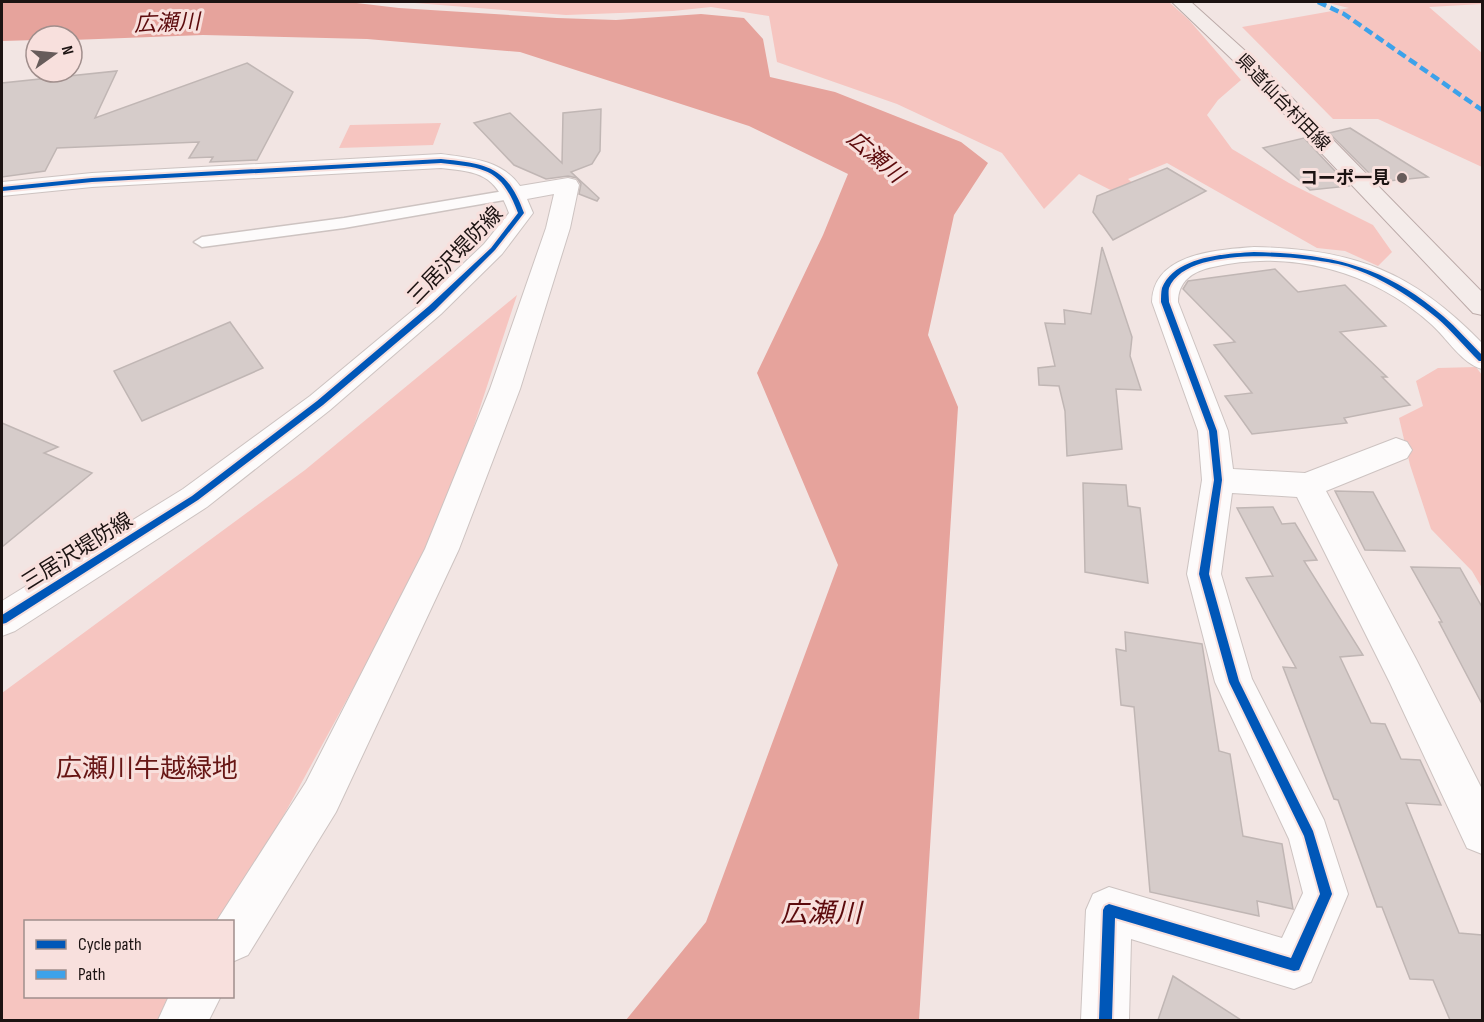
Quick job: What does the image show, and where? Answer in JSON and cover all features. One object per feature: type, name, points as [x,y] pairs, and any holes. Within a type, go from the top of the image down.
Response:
[{"type":"main road","name":"県道仙台村田線","points":[[1181,2],[1245,61],[1482,307]]},
{"type":"street","name":"三居沢堤防線","points":[[2,189],[92,180],[441,161],[483,166],[508,183],[516,195],[521,213],[493,249],[432,308],[320,403],[195,498],[2,620]]},
{"type":"street","points":[[234,936],[321,797],[442,549],[505,388],[558,228],[568,185],[516,195]]},
{"type":"street","points":[[1106,1020],[1109,910],[1294,965],[1326,894],[1309,835],[1234,682],[1204,574],[1218,480],[1213,431],[1165,302],[1166,288],[1173,278],[1186,268],[1204,262],[1253,253],[1306,256],[1358,267],[1434,311],[1482,359]]},
{"type":"street","points":[[1218,480],[1307,485],[1396,450]]},
{"type":"street","points":[[1307,485],[1403,671],[1482,832]]},
{"type":"street","points":[[182,1020],[196,998]]},
{"type":"lane","points":[[202,242],[344,223],[516,195]]},
{"type":"green space","points":[[402,2],[1169,2],[1189,20],[1241,80],[1218,100],[1207,115],[1232,149],[1289,183],[1373,225],[1392,252],[1378,266],[1345,251],[1317,248],[1167,163],[1128,179],[1156,202],[1142,206],[1079,174],[1044,209],[1002,153],[897,104],[777,62],[769,16],[711,7],[673,11],[566,15]]},
{"type":"green space","points":[[1324,2],[1482,2],[1482,4],[1429,7],[1482,53],[1482,167],[1378,119],[1333,119],[1242,27],[1349,8]]},
{"type":"green space","points":[[441,123],[433,145],[339,148],[350,125]]},
{"type":"green space","name":"広瀬川牛越緑地","points":[[517,295],[440,529],[227,920],[24,920],[24,998],[183,998],[166,1020],[2,1020],[2,693],[305,470]]},
{"type":"green space","points":[[1476,367],[1482,375],[1482,588],[1472,571],[1431,529],[1410,465],[1399,418],[1423,406],[1416,381],[1438,368]]},
{"type":"water","name":"広瀬川","points":[[2,2],[348,2],[399,8],[557,18],[616,20],[701,14],[744,18],[763,39],[770,77],[835,92],[961,142],[988,163],[954,215],[928,335],[958,407],[919,1020],[626,1020],[706,922],[838,565],[757,373],[823,235],[848,174],[749,126],[520,52],[367,39],[203,35],[84,40],[84,24],[24,24],[24,40],[2,41]]},
{"type":"building","points":[[247,63],[293,92],[257,160],[210,162],[213,157],[189,158],[199,142],[57,148],[45,171],[2,177],[2,83],[24,81],[24,84],[84,84],[84,74],[117,71],[95,118]]},
{"type":"building","points":[[601,109],[600,151],[592,164],[571,172],[599,198],[597,201],[579,194],[581,184],[577,178],[568,176],[546,179],[514,165],[474,123],[510,113],[562,163],[563,113]]},
{"type":"building","points":[[1350,128],[1428,177],[1378,182],[1329,133]]},
{"type":"building","points":[[1304,138],[1349,186],[1310,190],[1263,148]]},
{"type":"building","points":[[1167,168],[1206,191],[1113,240],[1093,212],[1097,196]]},
{"type":"building","points":[[1102,247],[1132,337],[1130,356],[1141,390],[1116,389],[1122,449],[1067,456],[1065,411],[1059,386],[1039,385],[1038,368],[1055,366],[1045,323],[1065,324],[1064,310],[1091,314]]},
{"type":"building","points":[[1275,269],[1298,292],[1345,285],[1386,326],[1340,332],[1387,377],[1382,377],[1410,405],[1344,418],[1347,423],[1252,434],[1225,396],[1252,393],[1214,345],[1235,342],[1183,289],[1188,281]]},
{"type":"building","points":[[230,322],[263,368],[142,421],[114,371]]},
{"type":"building","points":[[2,423],[58,447],[44,453],[92,473],[2,547]]},
{"type":"building","points":[[1083,483],[1126,485],[1128,506],[1140,508],[1148,583],[1085,572]]},
{"type":"building","points":[[1335,491],[1373,492],[1405,551],[1365,550]]},
{"type":"building","points":[[1273,507],[1282,524],[1295,523],[1317,560],[1304,561],[1363,655],[1340,657],[1371,723],[1385,724],[1401,759],[1420,760],[1441,805],[1406,803],[1459,933],[1482,935],[1482,1020],[1450,1020],[1433,980],[1410,979],[1382,907],[1377,907],[1338,800],[1334,799],[1283,667],[1296,668],[1246,578],[1273,576],[1237,508]]},
{"type":"building","points":[[1411,567],[1460,568],[1482,607],[1482,704],[1439,622],[1442,622]]},
{"type":"building","points":[[1125,632],[1202,644],[1219,751],[1230,754],[1243,836],[1282,844],[1293,909],[1257,901],[1259,916],[1150,892],[1134,707],[1121,705],[1116,649],[1126,651]]},
{"type":"building","points":[[1173,976],[1241,1020],[1158,1020]]},
{"type":"marked path","points":[[1318,2],[1344,14],[1482,110]]},
{"type":"cycle path","points":[[2,189],[92,180],[441,161],[470,165],[492,172],[509,186],[521,213],[493,249],[432,308],[320,403],[195,498],[2,620]]},
{"type":"cycle path","points":[[1105,1020],[1109,910],[1294,965],[1326,894],[1309,835],[1234,682],[1204,574],[1218,480],[1213,431],[1165,302],[1166,288],[1177,273],[1197,263],[1224,257],[1254,254],[1286,255],[1341,263],[1378,277],[1416,299],[1446,322],[1482,359]]},
{"type":"place","name":"コーポ一見","points":[[1402,178]]}]
